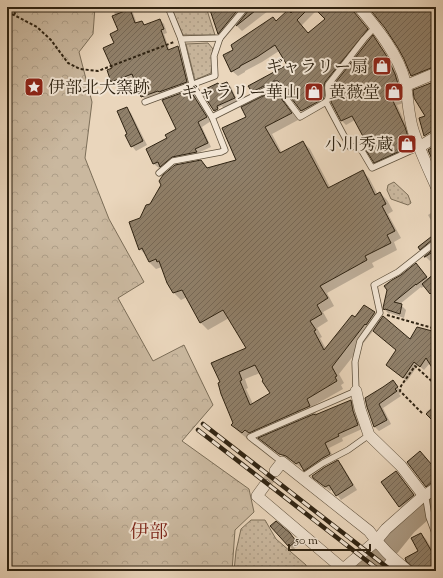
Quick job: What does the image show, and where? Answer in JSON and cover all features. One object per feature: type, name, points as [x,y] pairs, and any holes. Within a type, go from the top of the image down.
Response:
[{"type":"street","points":[[359,7],[385,39],[399,65],[405,81],[412,129],[436,186]]},
{"type":"street","points":[[405,86],[436,73]]},
{"type":"street","points":[[419,147],[436,137]]},
{"type":"street","points":[[356,390],[369,435],[401,466],[425,498]]},
{"type":"street","points":[[278,466],[302,477],[369,531],[392,559],[408,571]]},
{"type":"street","points":[[265,485],[257,496],[342,570],[378,543],[386,529],[436,488]]},
{"type":"street","points":[[384,571],[392,559]]},
{"type":"lane","points":[[159,173],[173,161],[225,150],[212,117],[192,84],[181,39],[168,7]]},
{"type":"lane","points":[[145,102],[214,76],[214,56],[220,38],[246,7]]},
{"type":"lane","points":[[212,117],[276,84],[300,117],[328,101],[328,85],[374,27]]},
{"type":"lane","points":[[181,39],[220,38]]},
{"type":"lane","points":[[326,102],[350,147],[359,146],[372,168],[419,147]]},
{"type":"lane","points":[[278,466],[250,437],[356,390],[355,362],[360,341],[380,313],[374,285],[398,272],[436,242]]},
{"type":"lane","points":[[302,477],[323,462],[348,450],[369,435]]},
{"type":"lane","points":[[425,498],[429,518],[436,536]]},
{"type":"path","points":[[14,15],[18,7]]},
{"type":"path","points":[[7,13],[37,27],[51,40],[68,63],[80,69],[98,71],[181,39]]},
{"type":"path","points":[[380,313],[436,329]]},
{"type":"path","points":[[422,413],[400,391],[401,386],[415,366],[436,385]]},
{"type":"green space","points":[[7,7],[95,7],[93,34],[79,52],[92,102],[85,158],[109,219],[144,282],[118,298],[153,361],[184,345],[213,405],[182,441],[249,489],[254,512],[235,530],[232,571],[7,571]]},
{"type":"green space","points":[[171,7],[206,7],[215,35],[183,35]]},
{"type":"green space","points":[[208,43],[213,49],[211,73],[195,80],[186,44]]},
{"type":"green space","points":[[394,182],[408,195],[411,203],[408,205],[391,199],[387,190],[388,185]]},
{"type":"green space","points":[[251,520],[265,520],[276,539],[306,565],[307,571],[234,571],[236,551],[241,529]]},
{"type":"building","points":[[209,7],[240,7],[218,34]]},
{"type":"building","points":[[250,7],[260,7],[236,26],[249,10]]},
{"type":"building","points":[[297,7],[310,7],[297,20],[308,33],[325,19],[313,7],[352,7],[354,12],[368,29],[325,82],[323,99],[301,111],[278,81],[274,81],[252,92],[248,86],[287,65],[275,45],[231,72],[223,55],[233,50],[231,45],[273,17],[276,21],[288,10],[291,13]]},
{"type":"building","points":[[368,7],[436,7],[436,22],[433,24],[436,31],[436,66],[411,76],[398,48],[385,28]]},
{"type":"building","points":[[130,9],[135,23],[142,21],[144,25],[160,19],[164,29],[161,30],[168,50],[178,46],[187,82],[141,97],[132,74],[111,82],[107,70],[112,68],[103,48],[114,43],[110,34],[118,30],[112,16]]},
{"type":"building","points":[[373,35],[386,55],[395,74],[400,99],[393,101],[405,127],[411,146],[374,163],[362,144],[366,142],[352,116],[341,121],[331,102],[333,96],[332,87]]},
{"type":"building","points":[[436,81],[436,130],[424,136],[419,118],[425,116],[414,98],[413,90]]},
{"type":"building","points":[[227,82],[235,98],[217,106],[218,109],[214,111],[201,91],[218,83],[219,85]]},
{"type":"building","points":[[190,90],[207,117],[198,122],[208,143],[195,149],[197,152],[172,157],[160,167],[158,162],[153,164],[146,149],[167,138],[165,135],[176,129],[162,100]]},
{"type":"building","points":[[275,90],[292,113],[265,127],[280,153],[303,141],[328,188],[363,170],[375,195],[380,192],[386,204],[382,206],[395,231],[387,235],[391,243],[365,256],[367,260],[320,286],[328,298],[317,305],[322,314],[310,321],[316,330],[314,331],[324,350],[352,315],[355,317],[364,305],[375,312],[332,367],[337,376],[335,377],[337,381],[307,399],[310,406],[249,433],[245,430],[242,433],[231,425],[233,423],[221,394],[218,383],[220,382],[211,363],[246,348],[223,310],[200,323],[182,290],[173,293],[167,283],[159,261],[157,262],[156,259],[149,262],[142,248],[139,250],[129,222],[140,218],[146,205],[150,204],[161,185],[159,181],[163,175],[175,165],[201,160],[207,168],[236,160],[222,128],[246,117],[241,107]],"holes":[[[255,365],[263,380],[262,381],[270,393],[250,405],[240,381],[242,380],[239,372]]]},
{"type":"building","points":[[127,107],[143,141],[131,147],[125,135],[127,134],[117,111]]},
{"type":"building","points":[[436,145],[436,168],[428,150]]},
{"type":"building","points":[[436,233],[436,238],[420,250],[418,247]]},
{"type":"building","points":[[436,247],[436,261],[431,253],[424,257]]},
{"type":"building","points":[[416,263],[427,277],[394,302],[402,304],[400,314],[385,309],[384,310],[383,308],[387,290],[384,286]]},
{"type":"building","points":[[436,272],[436,288],[430,294],[422,284]]},
{"type":"building","points":[[383,316],[410,339],[417,327],[436,332],[436,374],[426,358],[420,367],[414,362],[403,378],[386,365],[396,350],[373,331]]},
{"type":"building","points":[[393,380],[398,387],[395,389],[397,391],[379,404],[387,420],[374,427],[365,398]]},
{"type":"building","points":[[351,400],[358,425],[338,434],[339,436],[325,443],[330,454],[304,471],[299,462],[296,464],[286,456],[279,454],[258,438],[314,414],[315,415]]},
{"type":"building","points":[[436,405],[436,424],[426,414]]},
{"type":"building","points":[[420,451],[436,472],[436,481],[432,482],[426,487],[407,462]]},
{"type":"building","points":[[338,460],[353,485],[336,496],[329,485],[325,487],[312,476]]},
{"type":"building","points":[[396,471],[414,495],[399,507],[381,482]]},
{"type":"building","points":[[276,521],[290,533],[296,541],[289,547],[270,526]]},
{"type":"building","points":[[421,533],[436,559],[436,571],[417,571],[406,561],[405,558],[418,551],[411,538]]},
{"type":"waterway","points":[[364,571],[390,547],[407,526],[436,500]]},
{"type":"tunnel","points":[[265,485],[275,471]]},
{"type":"railway","points":[[203,424],[392,571]]},
{"type":"railway","points":[[198,430],[380,571]]},
{"type":"place","name":"ギャラリー扇","points":[[382,66]]},
{"type":"place","name":"伊部北大窯跡","points":[[34,87]]},
{"type":"place","name":"ギャラリー華山","points":[[314,92]]},
{"type":"place","name":"黄薇堂","points":[[394,92]]},
{"type":"place","name":"小川秀蔵","points":[[407,144]]},
{"type":"district","name":"伊部","points":[[149,531]]}]
